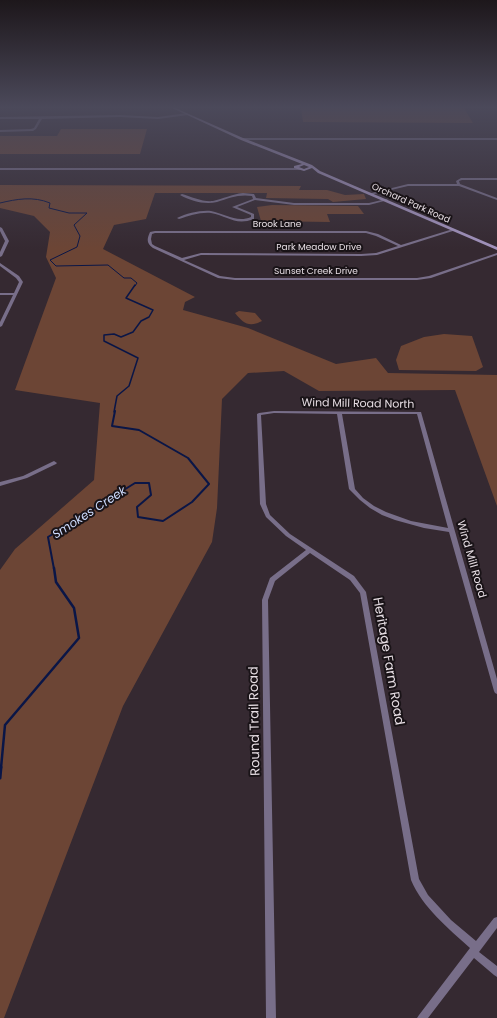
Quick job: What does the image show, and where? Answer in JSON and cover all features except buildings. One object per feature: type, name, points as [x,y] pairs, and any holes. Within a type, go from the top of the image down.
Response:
[{"type":"main road","points":[[281,155],[306,164]]},
{"type":"main road","points":[[291,159],[296,166],[302,170],[312,167]]},
{"type":"main road","points":[[296,166],[306,164]]},
{"type":"main road","name":"Orchard Park Road","points":[[306,164],[319,172],[384,201],[497,249]]},
{"type":"main road","name":"Orchard Park Road","points":[[302,170],[319,172]]},
{"type":"street","points":[[286,169],[296,166]]},
{"type":"street","points":[[0,169],[302,170]]},
{"type":"street","points":[[459,185],[456,182],[461,179],[497,179]]},
{"type":"street","points":[[370,194],[408,185],[459,185],[497,199]]},
{"type":"street","points":[[182,195],[198,201],[214,201],[237,194],[255,196],[255,199]]},
{"type":"street","points":[[179,218],[196,212],[211,212],[231,220],[250,220],[253,218],[253,215],[234,207],[255,199],[294,204],[369,204],[384,201]]},
{"type":"street","points":[[0,228],[7,241],[0,256]]},
{"type":"street","name":"Park Meadow Drive","points":[[182,259],[201,254],[376,254],[454,230]]},
{"type":"street","name":"Brook Lane","points":[[151,233],[366,232],[377,235],[400,246]]},
{"type":"street","name":"Sunset Creek Drive","points":[[151,233],[149,239],[150,244],[219,277],[234,279],[417,279],[430,277],[497,254]]},
{"type":"street","points":[[0,264],[21,281],[0,326]]},
{"type":"street","points":[[0,294],[16,294]]},
{"type":"street","name":"Wind Mill Road North","points":[[274,412],[419,413],[425,434]]},
{"type":"street","name":"Heritage Farm Road","points":[[274,412],[259,414],[263,504],[268,516],[288,535],[352,578],[363,592],[415,880],[425,898],[497,972]]},
{"type":"street","points":[[340,412],[352,489],[359,498],[385,513],[401,520],[420,526],[451,530]]},
{"type":"street","name":"Wind Mill Road","points":[[425,434],[497,691]]},
{"type":"street","points":[[0,484],[25,477],[54,462]]},
{"type":"street","name":"Round Trail Road","points":[[271,1018],[265,600],[272,580],[310,550]]},
{"type":"street","points":[[422,1018],[497,921]]},
{"type":"shaded area","points":[[0,185],[301,186],[299,190],[327,190],[345,195],[364,194],[366,199],[333,202],[328,199],[266,198],[267,193],[155,193],[146,219],[114,225],[103,249],[195,297],[185,302],[183,310],[248,328],[336,364],[376,358],[388,373],[497,375],[497,506],[455,390],[319,391],[284,371],[248,373],[222,399],[217,508],[212,542],[123,706],[4,1018],[0,1018],[0,570],[15,549],[94,480],[100,403],[15,390],[56,278],[46,257],[50,232],[34,216],[0,208]]},
{"type":"shaded area","points":[[272,205],[358,206],[364,214],[327,214],[330,222],[261,221],[257,207]]},
{"type":"shaded area","points":[[239,311],[255,313],[262,321],[253,324],[244,322],[235,313]]},
{"type":"shaded area","points":[[444,334],[472,336],[483,367],[476,371],[399,370],[396,360],[401,346],[424,337]]},
{"type":"waterway","name":"Smokes Creek","points":[[0,203],[19,199],[37,199],[50,203],[49,208],[69,213],[87,213],[74,225],[80,236],[77,247],[50,260],[56,266],[108,265],[124,278],[131,278],[137,283],[135,286]]},
{"type":"waterway","name":"Smokes Creek","points":[[114,412],[117,396],[129,386],[138,358],[104,341],[104,335],[114,334],[121,337],[133,332],[141,321],[149,317],[153,310],[126,298],[135,285]]},
{"type":"waterway","name":"Smokes Creek","points":[[54,569],[48,537],[135,483],[149,483],[151,495],[137,507],[138,517],[163,521],[192,502],[209,484],[188,458],[139,430],[112,426],[115,411]]},
{"type":"waterway","name":"Smokes Creek","points":[[1,768],[5,725],[79,638],[74,608],[56,582],[54,568]]},
{"type":"waterway","name":"Smokes Creek","points":[[0,778],[1,767]]}]
